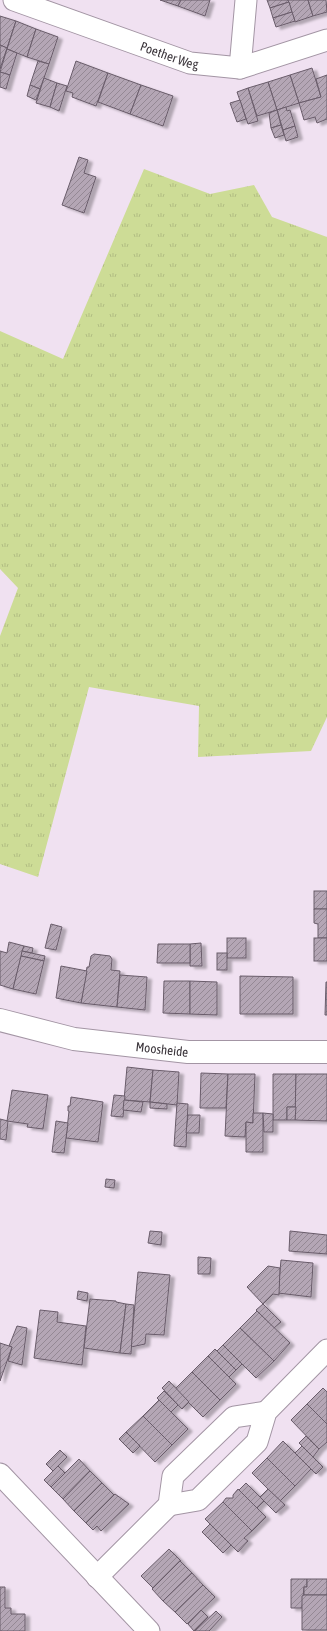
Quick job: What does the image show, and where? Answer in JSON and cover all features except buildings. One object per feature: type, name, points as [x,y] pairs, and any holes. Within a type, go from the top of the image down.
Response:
[{"type":"street","name":"Poether Weg","points":[[14,0],[190,63],[240,68],[327,40]]},
{"type":"street","points":[[240,68],[246,0]]},
{"type":"street","name":"Moosheide","points":[[0,1020],[74,1039],[188,1052],[327,1052]]},
{"type":"street","points":[[97,1577],[169,1505],[198,1500],[257,1442],[266,1412],[327,1350]]},
{"type":"street","points":[[169,1505],[173,1476],[234,1417],[266,1412]]},
{"type":"street","points":[[0,1474],[149,1631]]},
{"type":"green space","points":[[144,169],[210,194],[254,185],[272,217],[327,237],[327,717],[311,751],[198,757],[199,706],[89,687],[38,877],[0,864],[0,636],[18,588],[0,569],[0,331],[63,359]]}]
